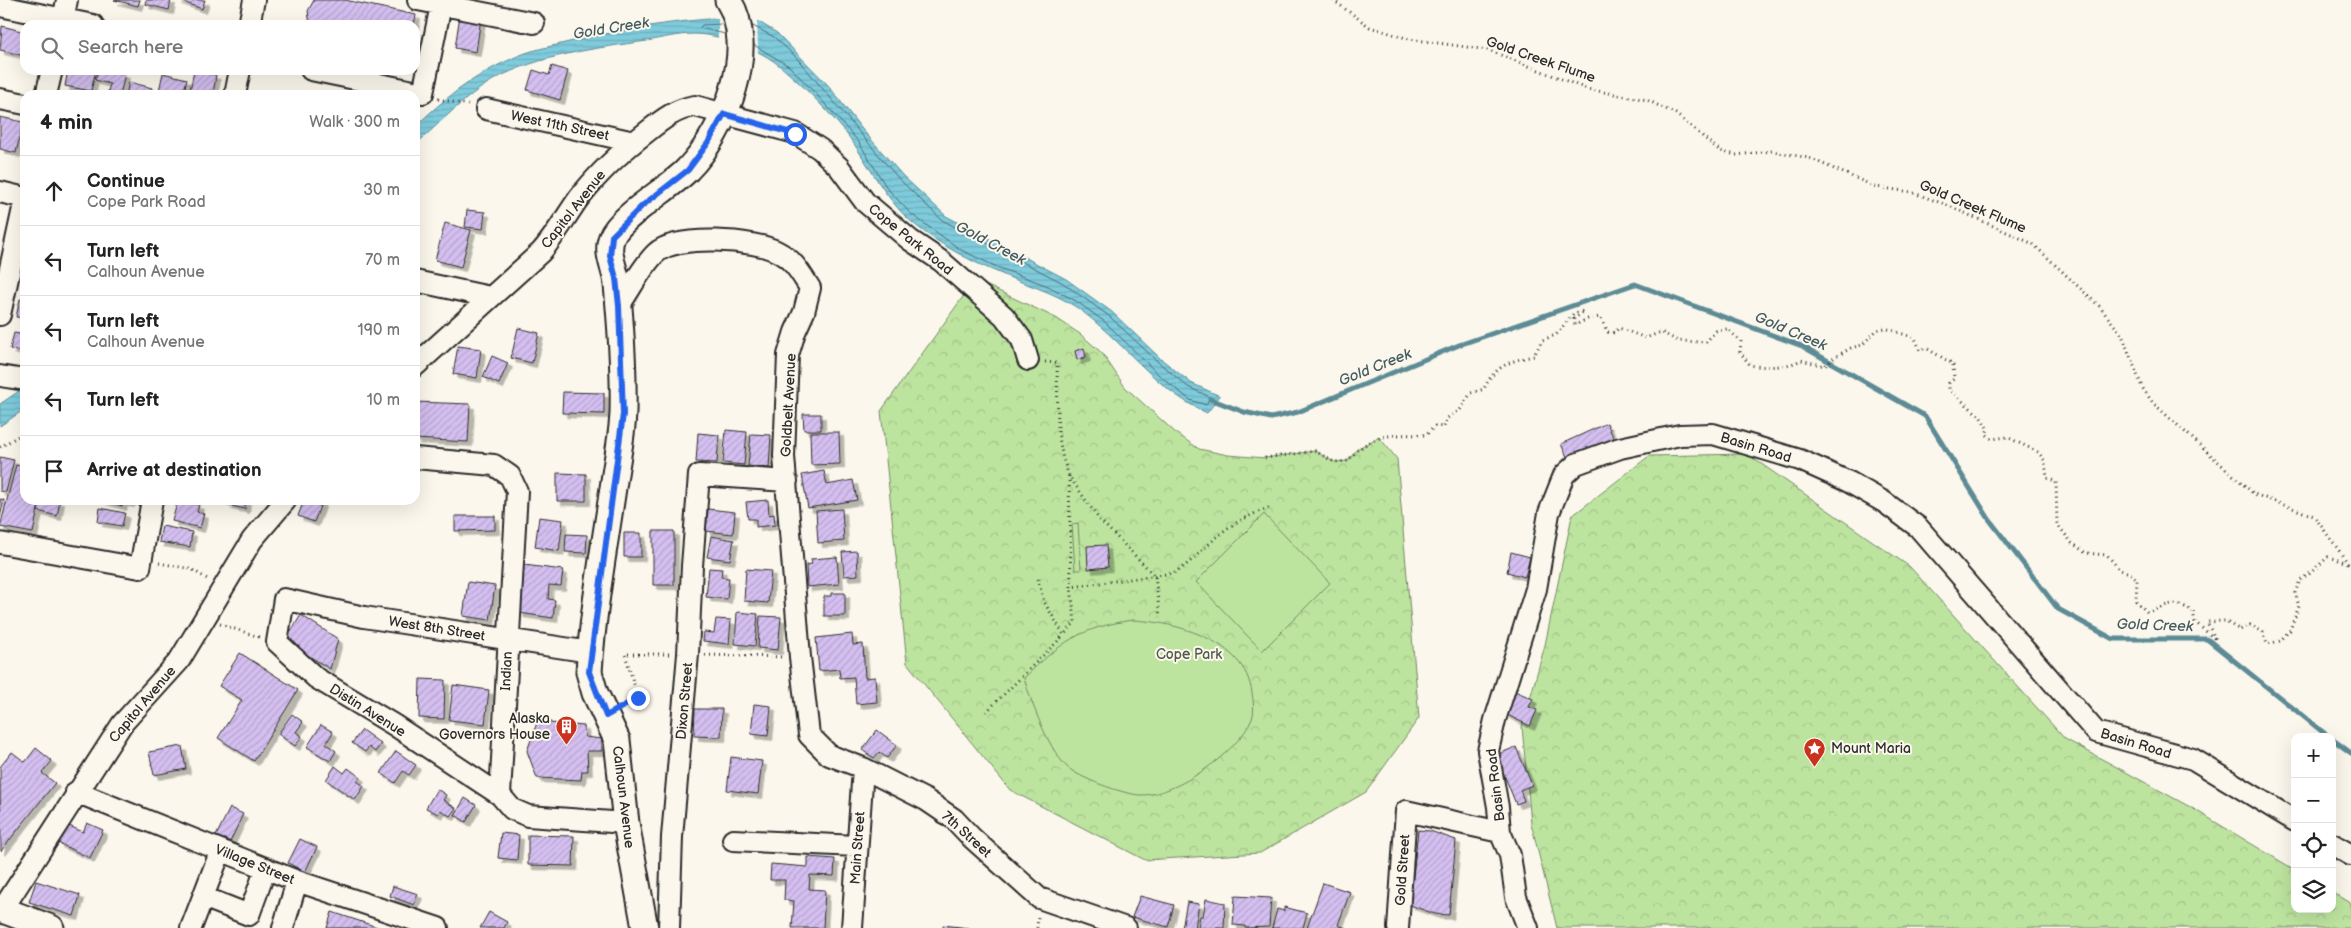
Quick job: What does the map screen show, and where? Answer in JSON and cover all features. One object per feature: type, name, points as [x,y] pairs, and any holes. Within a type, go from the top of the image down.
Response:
[{"type":"main road","name":"Calhoun Avenue","points":[[645,928],[626,823],[617,740],[589,672],[590,652],[623,414],[619,306],[616,278],[610,256],[612,236],[637,211],[688,170],[708,143],[724,114],[740,62],[740,27],[729,2]]},
{"type":"main road","points":[[1,910],[51,928]]},
{"type":"street","points":[[251,20],[254,0]]},
{"type":"street","points":[[418,0],[442,2],[534,23]]},
{"type":"street","points":[[420,94],[429,96],[442,2]]},
{"type":"street","points":[[0,6],[64,15],[78,20]]},
{"type":"street","points":[[47,90],[51,75]]},
{"type":"street","points":[[235,90],[239,75]]},
{"type":"street","points":[[334,75],[402,90]]},
{"type":"street","points":[[0,99],[20,103]]},
{"type":"street","name":"Capitol Avenue","points":[[420,361],[541,252],[592,182],[616,157],[634,142],[682,108],[695,106],[724,114]]},
{"type":"street","name":"West 11th Street","points":[[478,107],[634,142]]},
{"type":"street","name":"Cope Park Road","points":[[724,114],[795,134],[820,149],[839,167],[865,202],[910,240],[941,261],[1004,316],[1022,340],[1034,361]]},
{"type":"street","points":[[0,192],[20,197]]},
{"type":"street","points":[[0,315],[20,221]]},
{"type":"street","name":"Goldbelt Avenue","points":[[619,306],[657,252],[687,241],[747,242],[778,251],[795,264],[810,288],[804,312],[788,355],[784,456],[800,657],[809,735]]},
{"type":"street","points":[[420,281],[490,297]]},
{"type":"street","points":[[1,376],[20,379]]},
{"type":"street","name":"Basin Road","points":[[1528,928],[1516,897],[1510,855],[1500,832],[1498,807],[1488,751],[1495,720],[1536,589],[1549,513],[1564,475],[1576,464],[1620,448],[1680,435],[1713,434],[1800,460],[1849,482],[1884,502],[1918,527],[2096,732],[2192,760],[2291,819]]},
{"type":"street","name":"Indian","points":[[420,458],[494,465],[510,476],[516,491],[500,795]]},
{"type":"street","name":"Dixon Street","points":[[669,928],[672,837],[688,654],[692,566],[700,475],[786,481]]},
{"type":"street","points":[[0,543],[146,565],[152,505]]},
{"type":"street","name":"Capitol Avenue","points":[[1,910],[122,724],[179,661],[252,540],[282,505]]},
{"type":"street","name":"West 8th Street","points":[[277,642],[284,599],[364,616],[590,652]]},
{"type":"street","name":"Distin Avenue","points":[[277,642],[316,678],[402,730],[500,795]]},
{"type":"street","name":"7th Street","points":[[809,735],[829,755],[862,768],[926,800],[954,820],[1039,898],[1126,928]]},
{"type":"street","name":"Main Street","points":[[852,928],[862,768]]},
{"type":"street","name":"Village Street","points":[[76,792],[297,881],[438,928]]},
{"type":"street","points":[[500,795],[512,809],[528,816],[626,823]]},
{"type":"street","name":"Gold Street","points":[[1398,928],[1406,811],[1500,832]]},
{"type":"street","points":[[733,840],[856,846]]},
{"type":"street","points":[[2336,846],[2351,855]]},
{"type":"street","points":[[191,928],[220,850]]},
{"type":"street","points":[[203,897],[249,915],[266,868]]},
{"type":"street","points":[[283,928],[297,881]]},
{"type":"path","name":"Gold Creek Flume","points":[[1333,0],[1370,27],[1409,40],[1488,50],[1587,89],[1647,100],[1676,114],[1720,151],[1736,154],[1772,151],[1809,158],[1876,187],[1911,192],[1947,204],[2033,244],[2099,306],[2122,335],[2142,387],[2154,403],[2254,494],[2314,516],[2349,564]]},
{"type":"path","points":[[429,96],[478,107]]},
{"type":"path","points":[[1265,458],[1315,451],[1334,462],[1348,461],[1357,449],[1379,437],[1398,434],[1426,435],[1435,426],[1444,427],[1446,420],[1460,410],[1471,393],[1484,389],[1488,378],[1511,360],[1534,356],[1542,340],[1556,335],[1574,313],[1584,311],[1574,319],[1575,325],[1588,318],[1600,317],[1608,332],[1614,333],[1619,328],[1646,338],[1661,332],[1678,341],[1706,342],[1716,331],[1727,329],[1741,341],[1740,352],[1750,365],[1765,369],[1776,364],[1792,365],[1801,360],[1825,366],[1835,357],[1851,348],[1862,345],[1877,330],[1885,328],[1915,338],[1920,350],[1926,348],[1953,364],[1954,379],[1949,383],[1950,390],[1980,416],[1988,429],[1986,434],[1992,439],[2007,437],[2038,452],[2045,461],[2047,478],[2056,482],[2057,524],[2072,543],[2086,553],[2107,556],[2120,570],[2130,573],[2137,579],[2136,601],[2146,612],[2169,603],[2184,605],[2193,611],[2195,622],[2216,640],[2207,622],[2225,621],[2240,630],[2250,625],[2263,632],[2268,644],[2280,641],[2290,630],[2299,606],[2296,593],[2300,580],[2328,557],[2349,564]]},
{"type":"path","points":[[1034,361],[1057,363],[1058,432],[1063,459],[1069,476],[1098,519],[1155,576],[1160,617]]},
{"type":"path","points":[[0,447],[20,435]]},
{"type":"path","points":[[986,712],[1075,622],[1070,587],[1069,476]]},
{"type":"path","points":[[1070,587],[1174,573],[1188,564],[1225,530],[1270,507]]},
{"type":"path","points":[[146,565],[191,568],[223,590]]},
{"type":"path","points":[[1038,579],[1044,602],[1064,635]]},
{"type":"path","points":[[205,620],[277,642]]},
{"type":"path","points":[[606,716],[638,698],[626,654],[800,657]]},
{"type":"green space","name":"Cope Park","points":[[975,280],[1056,318],[1080,334],[1102,353],[1125,387],[1177,434],[1199,449],[1228,455],[1265,458],[1315,451],[1334,462],[1348,461],[1357,449],[1379,437],[1397,459],[1419,718],[1366,792],[1260,853],[1145,860],[1010,790],[907,663],[881,411]]},
{"type":"green space","points":[[1747,454],[1910,567],[2065,739],[2192,808],[2291,868],[2291,913],[2336,913],[2336,894],[2351,903],[2351,928],[1557,928],[1531,823],[1522,727],[1545,645],[1572,516],[1649,456]]},
{"type":"green space","points":[[1264,514],[1330,583],[1262,651],[1196,582]]},
{"type":"green space","points":[[1078,523],[1081,570],[1075,570],[1072,524]]},
{"type":"green space","points":[[1132,620],[1168,625],[1187,630],[1206,637],[1223,647],[1247,675],[1254,706],[1252,719],[1245,732],[1220,758],[1187,780],[1154,794],[1132,794],[1101,785],[1072,771],[1066,766],[1046,736],[1024,678],[1049,655],[1072,638],[1098,627]]},
{"type":"water","points":[[708,19],[746,19],[759,22],[777,33],[828,85],[861,128],[903,176],[946,216],[1066,279],[1112,312],[1160,358],[1191,383],[1220,396],[1207,413],[1188,403],[1155,378],[1093,320],[1067,301],[974,261],[926,233],[898,209],[850,138],[804,88],[768,57],[732,41],[719,37],[695,34],[671,36],[588,50],[529,64],[511,71],[482,87],[462,102],[420,140],[420,122],[472,80],[498,65],[518,56],[547,47],[621,31]]},
{"type":"water","points":[[20,390],[20,412],[0,426],[0,404]]},
{"type":"pier","points":[[746,16],[757,19],[758,55],[718,40],[718,17]]},
{"type":"building","points":[[114,0],[140,0],[138,6]]},
{"type":"building","points":[[146,0],[171,0],[169,10],[145,4]]},
{"type":"building","points":[[178,0],[205,0],[202,9]]},
{"type":"building","points":[[314,0],[345,0],[416,15],[415,20],[309,20],[308,11]]},
{"type":"building","points":[[460,15],[481,18],[476,52],[455,48]]},
{"type":"building","points":[[2,26],[20,31],[20,55],[0,50]]},
{"type":"building","points":[[552,66],[568,71],[560,100],[527,90],[533,70],[549,75]]},
{"type":"building","points":[[67,75],[95,75],[91,90],[65,86]]},
{"type":"building","points":[[96,75],[125,75],[121,90],[108,90],[110,84],[95,80]]},
{"type":"building","points":[[163,75],[187,79],[184,90],[159,90]]},
{"type":"building","points":[[193,75],[216,75],[214,90],[190,90]]},
{"type":"building","points":[[129,82],[152,88],[152,90],[127,90]]},
{"type":"building","points":[[0,117],[20,121],[20,135],[16,153],[0,149]]},
{"type":"building","points":[[467,210],[485,212],[483,229],[465,227]]},
{"type":"building","points":[[445,223],[471,230],[461,267],[435,260]]},
{"type":"building","points":[[20,299],[20,317],[16,317]]},
{"type":"building","points":[[518,328],[539,333],[532,363],[511,358]]},
{"type":"building","points":[[14,333],[20,334],[20,352],[10,349]]},
{"type":"building","points":[[458,346],[481,349],[477,378],[453,374]]},
{"type":"building","points":[[1084,348],[1086,357],[1077,360],[1075,351]]},
{"type":"building","points":[[492,356],[508,363],[499,384],[483,377]]},
{"type":"building","points":[[563,392],[604,393],[604,414],[562,413]]},
{"type":"building","points":[[420,402],[470,404],[468,442],[420,439]]},
{"type":"building","points":[[803,414],[821,414],[821,430],[804,430]]},
{"type":"building","points":[[1607,423],[1614,439],[1568,459],[1561,444]]},
{"type":"building","points":[[726,430],[747,432],[744,465],[723,463]]},
{"type":"building","points":[[810,432],[839,432],[840,464],[811,465]]},
{"type":"building","points":[[698,433],[719,435],[717,463],[696,462]]},
{"type":"building","points":[[751,434],[771,435],[769,468],[748,466]]},
{"type":"building","points":[[0,457],[14,460],[6,492],[0,491]]},
{"type":"building","points":[[16,465],[20,466],[20,505],[39,505],[33,533],[0,527]]},
{"type":"building","points":[[824,471],[827,485],[853,480],[857,500],[808,508],[802,475]]},
{"type":"building","points":[[557,473],[586,474],[586,501],[557,501]]},
{"type":"building","points":[[0,499],[4,500],[0,517]]},
{"type":"building","points":[[768,500],[769,515],[774,514],[775,525],[756,527],[756,519],[748,519],[746,502]]},
{"type":"building","points":[[40,505],[59,505],[57,516],[38,511]]},
{"type":"building","points":[[177,505],[199,505],[197,512],[204,514],[200,528],[172,521]]},
{"type":"building","points":[[227,505],[245,505],[245,509]]},
{"type":"building","points":[[302,505],[320,505],[314,522],[298,516]]},
{"type":"building","points":[[100,508],[125,513],[122,526],[98,522]]},
{"type":"building","points":[[708,509],[735,512],[733,534],[706,531]]},
{"type":"building","points":[[842,509],[844,541],[818,543],[816,511]]},
{"type":"building","points":[[455,516],[495,516],[495,530],[455,531]]},
{"type":"building","points":[[539,517],[563,520],[559,551],[535,547]]},
{"type":"building","points":[[162,526],[192,532],[190,547],[159,542]]},
{"type":"building","points":[[653,531],[674,531],[674,585],[653,585]]},
{"type":"building","points":[[624,533],[641,533],[641,557],[624,557]]},
{"type":"building","points":[[566,534],[587,535],[586,553],[565,552]]},
{"type":"building","points":[[711,536],[734,540],[730,560],[707,557]]},
{"type":"building","points":[[1106,545],[1108,567],[1088,569],[1087,546]]},
{"type":"building","points":[[857,551],[858,575],[844,576],[842,552]]},
{"type":"building","points":[[1511,552],[1530,557],[1525,577],[1507,572]]},
{"type":"building","points":[[837,557],[839,584],[807,587],[806,565],[812,564],[811,559]]},
{"type":"building","points":[[524,565],[563,570],[561,586],[549,585],[548,599],[555,600],[553,618],[519,613]]},
{"type":"building","points":[[709,568],[722,569],[721,577],[729,578],[727,599],[706,597]]},
{"type":"building","points":[[746,569],[771,571],[768,603],[744,601]]},
{"type":"building","points":[[468,582],[495,586],[490,620],[463,616]]},
{"type":"building","points":[[831,593],[845,593],[845,616],[824,616],[824,596],[831,596]]},
{"type":"building","points":[[737,612],[758,614],[755,646],[735,644]]},
{"type":"building","points":[[301,615],[338,639],[330,669],[285,641]]},
{"type":"building","points":[[760,616],[781,617],[778,650],[758,648]]},
{"type":"building","points":[[716,619],[731,620],[729,644],[703,641],[704,632],[714,633]]},
{"type":"building","points":[[852,634],[853,645],[863,644],[865,678],[875,677],[877,702],[856,704],[854,677],[840,678],[839,669],[819,671],[816,638]]},
{"type":"building","points":[[240,653],[298,690],[254,761],[218,738],[242,700],[219,686]]},
{"type":"building","points":[[420,679],[445,680],[444,719],[419,718]]},
{"type":"building","points":[[453,685],[489,690],[485,724],[449,720]]},
{"type":"building","points":[[1515,691],[1533,699],[1529,707],[1537,710],[1530,726],[1505,714]]},
{"type":"building","points":[[754,704],[771,706],[768,736],[751,734]]},
{"type":"building","points":[[695,709],[722,709],[721,737],[694,736]]},
{"type":"building","points":[[292,714],[303,722],[296,732],[302,736],[295,746],[278,734]]},
{"type":"building","name":"Alaska Governors House","points":[[538,720],[584,726],[585,737],[602,739],[602,751],[587,751],[588,771],[582,771],[581,780],[537,778],[527,751]]},
{"type":"building","points":[[321,725],[333,732],[326,744],[336,751],[330,761],[307,747]]},
{"type":"building","points":[[362,730],[381,744],[375,752],[369,747],[365,752],[352,743]]},
{"type":"building","points":[[877,730],[897,745],[887,758],[879,752],[874,758],[862,750]]},
{"type":"building","points":[[182,746],[186,769],[154,775],[149,752]]},
{"type":"building","points":[[1516,747],[1532,785],[1520,790],[1524,801],[1516,804],[1496,755]]},
{"type":"building","points":[[36,748],[52,761],[42,773],[55,783],[1,851],[0,767],[12,752],[25,762]]},
{"type":"building","points":[[396,751],[416,765],[409,775],[403,771],[395,783],[381,773]]},
{"type":"building","points":[[731,757],[762,761],[758,794],[727,790]]},
{"type":"building","points":[[335,766],[344,773],[348,768],[360,777],[357,781],[364,786],[355,800],[326,780]]},
{"type":"building","points":[[437,789],[446,795],[443,800],[456,808],[450,816],[440,810],[438,814],[426,808]]},
{"type":"building","points":[[465,798],[476,805],[466,822],[455,815]]},
{"type":"building","points":[[230,808],[243,814],[230,842],[216,836]]},
{"type":"building","points":[[87,823],[103,830],[90,858],[58,843],[67,825],[83,832]]},
{"type":"building","points":[[1418,830],[1430,831],[1456,840],[1449,915],[1435,914],[1410,905]]},
{"type":"building","points":[[501,833],[519,835],[517,860],[498,858]]},
{"type":"building","points":[[528,835],[574,836],[573,866],[528,865]]},
{"type":"building","points":[[300,839],[317,847],[305,872],[288,863]]},
{"type":"building","points":[[808,857],[835,859],[834,876],[810,875],[809,889],[825,890],[823,928],[792,928],[794,901],[784,900],[785,880],[770,880],[771,864],[808,867]]},
{"type":"building","points":[[36,881],[80,895],[74,916],[29,902]]},
{"type":"building","points":[[1323,883],[1350,892],[1338,925],[1346,928],[1307,928]]},
{"type":"building","points":[[393,886],[418,894],[414,905],[390,896]]},
{"type":"building","points":[[1140,896],[1174,905],[1168,927],[1132,917]]},
{"type":"building","points":[[1235,896],[1271,898],[1269,927],[1245,928],[1245,926],[1233,925]]},
{"type":"building","points":[[1206,899],[1225,903],[1224,928],[1198,928],[1200,916],[1203,916]]},
{"type":"building","points":[[1187,902],[1199,904],[1195,928],[1182,928]]},
{"type":"building","points":[[1284,907],[1307,913],[1303,928],[1272,928],[1277,909],[1284,911]]},
{"type":"building","points":[[332,912],[380,928],[327,928]]},
{"type":"building","points":[[489,912],[507,922],[504,928],[480,928]]},
{"type":"building","points":[[943,925],[969,928],[943,928]]},
{"type":"waterway","name":"Gold Creek","points":[[1210,399],[1244,412],[1271,418],[1298,412],[1459,345],[1635,284],[1802,346],[1925,416],[1989,519],[2058,609],[2113,639],[2207,639],[2324,733]]},
{"type":"waterway","name":"Gold Creek","points":[[2336,742],[2351,753]]},
{"type":"place","name":"Alaska Governors House","points":[[566,745]]},
{"type":"place","name":"Mount Maria","points":[[1815,767]]},
{"type":"route","points":[[638,698],[606,716],[589,672],[595,614],[623,414],[619,306],[616,278],[610,256],[612,236],[642,206],[688,170],[708,143],[724,114],[795,134]]}]
